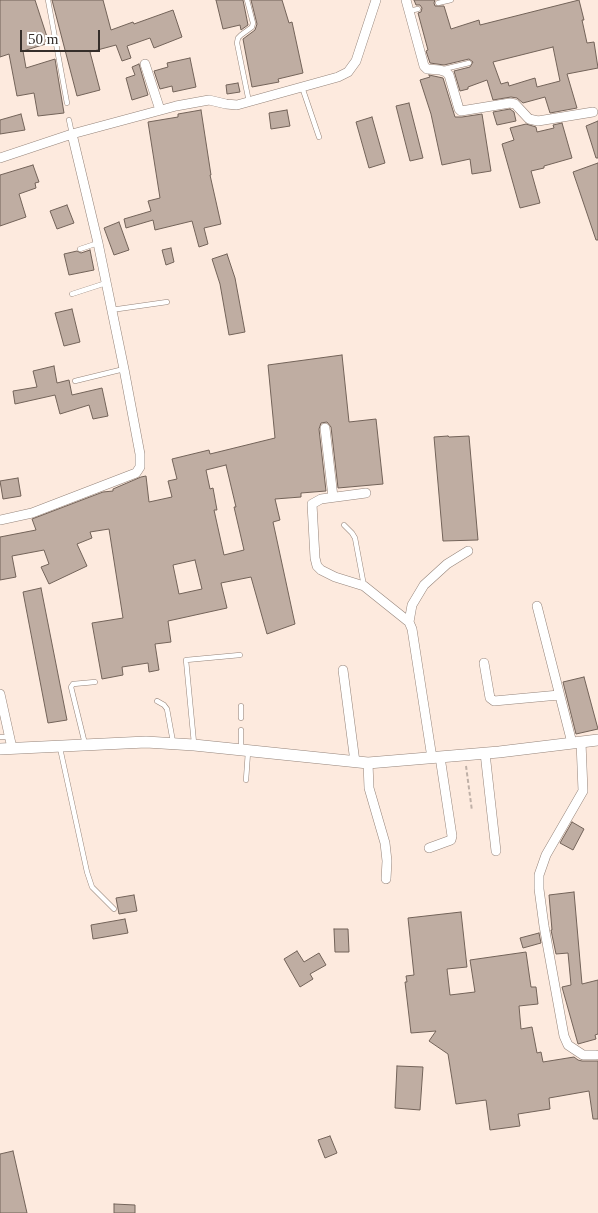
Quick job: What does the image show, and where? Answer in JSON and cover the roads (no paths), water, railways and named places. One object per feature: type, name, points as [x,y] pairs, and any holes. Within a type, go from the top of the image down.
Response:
[{"type":"street","points":[[0,158],[72,134],[160,110],[208,100],[237,105],[338,77],[348,72],[356,61],[376,0]]},
{"type":"street","points":[[406,0],[414,10],[424,66],[431,71],[440,70],[449,75],[458,109],[461,111],[510,103],[515,104],[529,118],[538,121],[593,112]]},
{"type":"street","points":[[145,64],[160,110]]},
{"type":"street","points":[[0,520],[32,513],[136,473],[140,467],[140,454],[124,369],[98,243],[72,134]]},
{"type":"street","points":[[325,428],[333,497]]},
{"type":"street","points":[[366,493],[321,499],[312,504],[315,558],[317,566],[335,577],[364,586],[409,622],[412,629],[452,836],[451,840],[429,848]]},
{"type":"street","points":[[409,622],[412,605],[424,584],[447,564],[468,552]]},
{"type":"street","points":[[537,606],[559,694],[576,743],[584,791],[546,855],[539,875],[539,889],[564,1036],[568,1045],[583,1055],[596,1055]]},
{"type":"street","points":[[484,663],[490,698],[494,701],[559,694]]},
{"type":"street","points":[[343,670],[355,762]]},
{"type":"street","points":[[0,694],[4,737],[12,748]]},
{"type":"street","points":[[0,749],[146,742],[194,745],[368,763],[576,743],[598,743]]},
{"type":"street","points":[[485,753],[496,851]]},
{"type":"street","points":[[368,763],[369,788],[385,843],[386,879]]},
{"type":"lane","points":[[48,0],[67,103]]},
{"type":"lane","points":[[247,0],[253,23],[252,27],[241,35],[237,43],[249,102]]},
{"type":"lane","points":[[438,3],[451,0]]},
{"type":"lane","points":[[440,70],[469,63]]},
{"type":"lane","points":[[302,87],[319,137]]},
{"type":"lane","points":[[70,120],[72,134]]},
{"type":"lane","points":[[80,249],[98,243]]},
{"type":"lane","points":[[72,294],[106,283]]},
{"type":"lane","points":[[111,310],[167,302]]},
{"type":"lane","points":[[75,382],[124,369]]},
{"type":"lane","points":[[344,525],[356,538],[364,586]]},
{"type":"lane","points":[[194,745],[186,660],[240,655]]},
{"type":"lane","points":[[85,745],[71,687],[73,684],[95,682]]},
{"type":"lane","points":[[157,701],[164,704],[167,709],[173,744]]},
{"type":"lane","points":[[241,706],[241,718]]},
{"type":"lane","points":[[241,730],[245,750],[246,780]]},
{"type":"lane","points":[[60,746],[87,872],[92,887],[114,909]]}]
